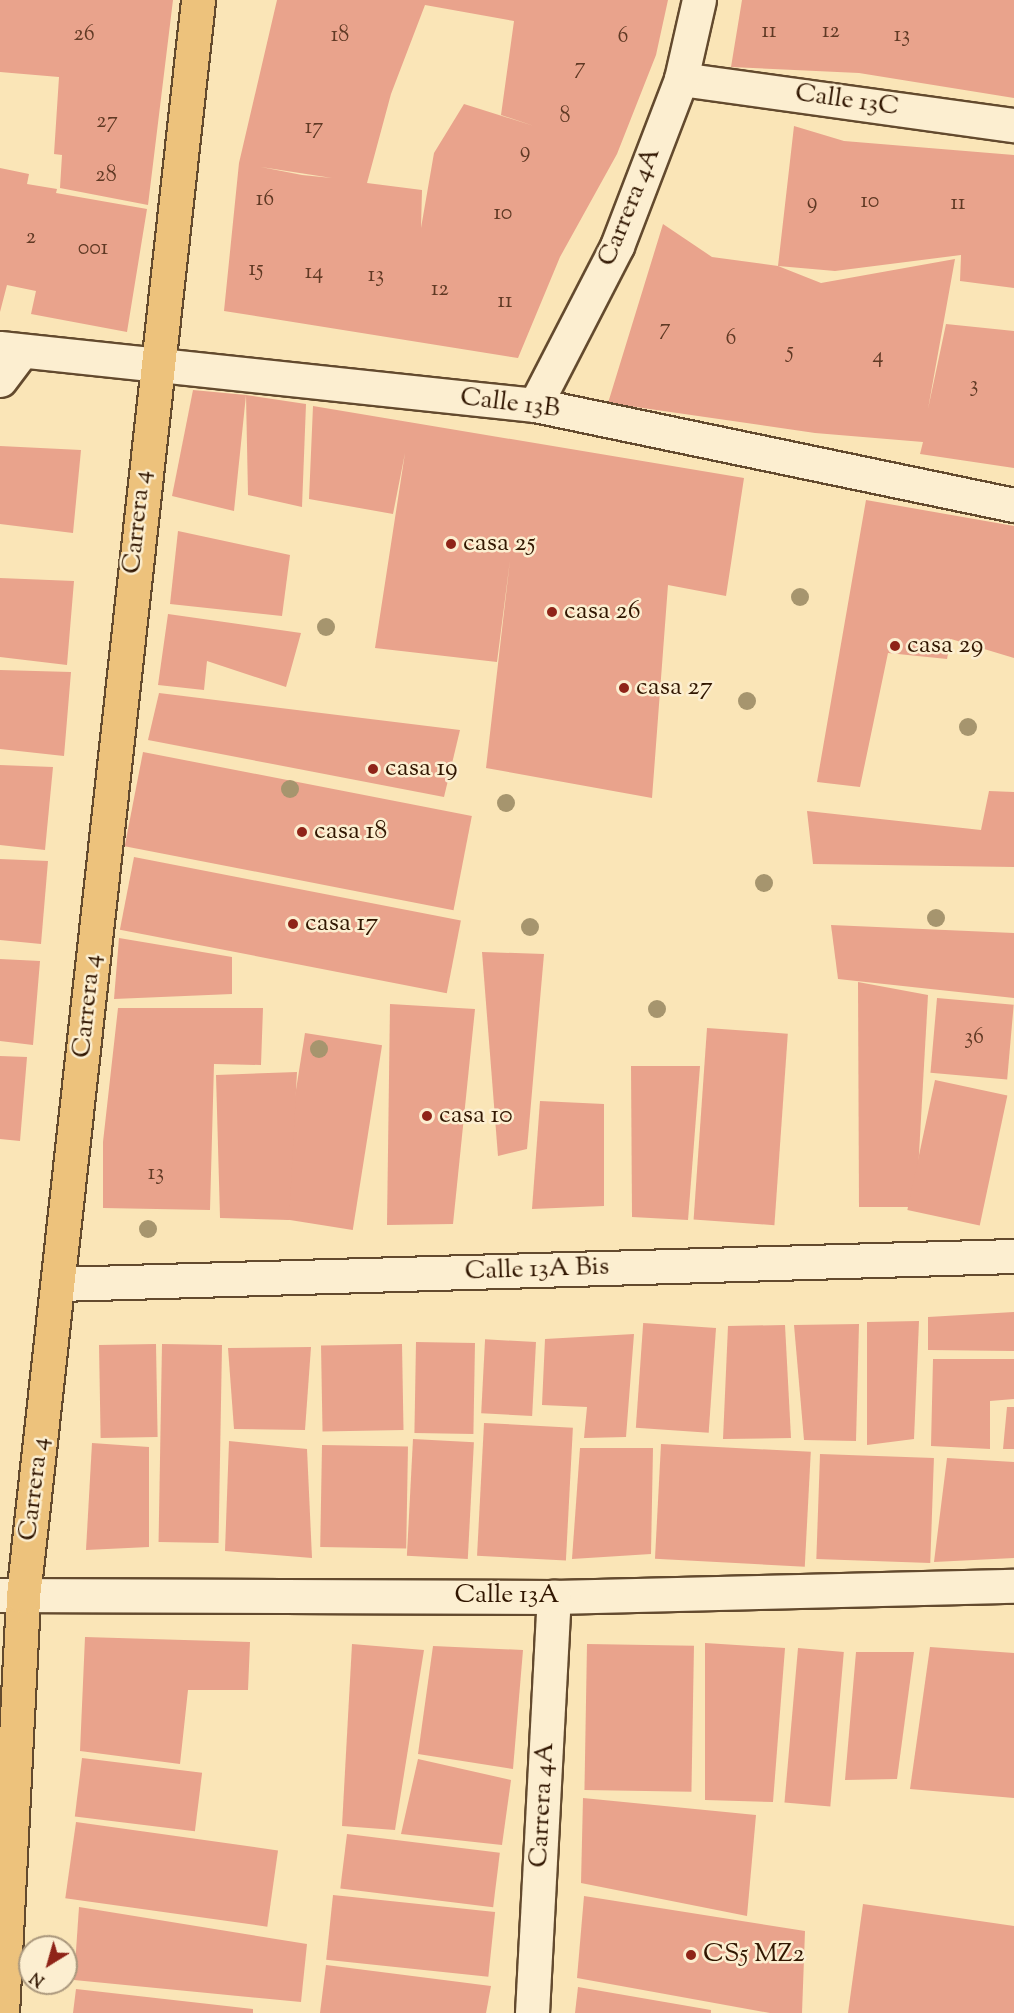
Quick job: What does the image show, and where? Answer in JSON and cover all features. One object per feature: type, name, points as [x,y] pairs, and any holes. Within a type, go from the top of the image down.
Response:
[{"type":"main road","name":"Carrera 4","points":[[2,2013],[11,1595],[59,1284],[154,368],[198,0]]},
{"type":"street","name":"Carrera 4A","points":[[535,405],[617,246],[681,79],[699,0]]},
{"type":"street","name":"Calle 13C","points":[[681,79],[1014,124]]},
{"type":"street","name":"Calle 13B","points":[[11,350],[154,368],[535,405],[1014,505]]},
{"type":"street","points":[[0,380],[11,350]]},
{"type":"street","name":"Calle 13A Bis","points":[[59,1284],[1014,1256]]},
{"type":"street","name":"Calle 13A","points":[[11,1595],[554,1597],[1014,1586]]},
{"type":"street","name":"Carrera 4A","points":[[532,2013],[554,1597]]},
{"type":"building","points":[[0,0],[173,0],[148,205],[60,188],[62,155],[54,154],[59,77],[0,72]]},
{"type":"building","points":[[277,0],[668,0],[656,55],[617,154],[560,257],[518,358],[224,311],[239,163]],"holes":[[[425,5],[514,21],[501,115],[534,126],[464,104],[434,153],[421,228],[422,190],[367,183],[391,94]],[[261,167],[332,178],[302,175]]]},
{"type":"building","points":[[742,0],[1014,0],[1014,98],[859,73],[731,67]]},
{"type":"building","points":[[794,126],[844,141],[1014,155],[1014,288],[960,281],[961,255],[835,271],[778,266]]},
{"type":"building","points":[[0,168],[29,174],[27,184],[57,189],[56,193],[147,209],[127,332],[31,314],[36,291],[7,285],[0,312]]},
{"type":"building","points":[[663,224],[712,257],[778,266],[821,283],[955,259],[928,409],[946,324],[1014,331],[1014,468],[920,454],[923,442],[815,433],[608,403]]},
{"type":"building","points":[[193,390],[246,395],[234,511],[172,496]]},
{"type":"building","points":[[246,395],[306,404],[302,507],[248,495]]},
{"type":"building","points":[[313,406],[744,478],[726,596],[668,585],[652,798],[486,768],[510,560],[497,662],[375,648],[405,453],[393,514],[309,499]]},
{"type":"building","points":[[0,446],[81,450],[73,533],[0,524]]},
{"type":"building","name":"casa 29","points":[[866,500],[1014,526],[1014,658],[951,639],[947,659],[888,653],[860,787],[817,782]]},
{"type":"building","points":[[178,531],[290,555],[282,616],[170,604]]},
{"type":"building","points":[[0,578],[74,581],[67,665],[0,657]]},
{"type":"building","points":[[168,614],[301,633],[286,687],[207,661],[204,690],[158,685]]},
{"type":"building","points":[[0,670],[71,672],[64,756],[0,749]]},
{"type":"building","name":"casa 19","points":[[159,693],[460,730],[444,797],[148,740]]},
{"type":"building","name":"casa 18","points":[[143,752],[472,816],[454,910],[125,846]]},
{"type":"building","points":[[0,765],[53,767],[45,850],[0,845]]},
{"type":"building","points":[[989,791],[1014,792],[1014,867],[813,864],[807,811],[981,830]]},
{"type":"building","name":"casa 17","points":[[134,857],[461,921],[447,993],[120,930]]},
{"type":"building","points":[[0,859],[48,861],[41,944],[0,940]]},
{"type":"building","points":[[831,925],[1014,933],[1014,998],[838,979]]},
{"type":"building","points":[[119,938],[232,957],[232,994],[114,999]]},
{"type":"building","points":[[482,952],[544,954],[527,1149],[498,1156]]},
{"type":"building","points":[[0,959],[40,961],[33,1045],[0,1041]]},
{"type":"building","points":[[858,982],[928,995],[916,1207],[859,1207]]},
{"type":"building","points":[[937,998],[1014,1005],[1007,1079],[930,1073]]},
{"type":"building","name":"casa 10","points":[[390,1004],[475,1009],[453,1224],[387,1225]]},
{"type":"building","points":[[118,1008],[263,1008],[261,1065],[214,1064],[210,1210],[103,1208],[103,1142]]},
{"type":"building","points":[[707,1028],[788,1034],[774,1225],[694,1220]]},
{"type":"building","points":[[305,1033],[382,1045],[353,1230],[276,1218]]},
{"type":"building","points":[[0,1056],[27,1057],[20,1141],[0,1139]]},
{"type":"building","points":[[631,1066],[700,1066],[688,1220],[632,1217]]},
{"type":"building","points":[[297,1072],[289,1220],[220,1218],[216,1075]]},
{"type":"building","points":[[935,1080],[1007,1095],[980,1225],[907,1210]]},
{"type":"building","points":[[540,1101],[604,1104],[604,1206],[532,1209]]},
{"type":"building","points":[[1014,1312],[1014,1351],[928,1350],[928,1317]]},
{"type":"building","points":[[919,1321],[914,1439],[867,1445],[867,1322]]},
{"type":"building","points":[[643,1323],[716,1328],[709,1433],[636,1428]]},
{"type":"building","points":[[859,1324],[856,1441],[804,1440],[794,1325]]},
{"type":"building","points":[[785,1325],[791,1438],[723,1439],[728,1326]]},
{"type":"building","points":[[634,1334],[626,1437],[584,1438],[587,1407],[542,1405],[545,1339]]},
{"type":"building","points":[[485,1339],[536,1342],[532,1416],[481,1413]]},
{"type":"building","points":[[416,1342],[475,1343],[473,1434],[414,1433]]},
{"type":"building","points":[[156,1344],[158,1437],[101,1438],[99,1345]]},
{"type":"building","points":[[162,1344],[222,1345],[219,1543],[159,1542]]},
{"type":"building","points":[[402,1344],[404,1430],[323,1431],[321,1345]]},
{"type":"building","points":[[311,1347],[305,1430],[234,1429],[228,1348]]},
{"type":"building","points":[[933,1359],[1014,1359],[1014,1399],[990,1401],[990,1449],[931,1446]]},
{"type":"building","points":[[1007,1407],[1014,1407],[1014,1449],[1003,1449]]},
{"type":"building","points":[[484,1423],[573,1428],[566,1560],[477,1556]]},
{"type":"building","points":[[413,1439],[474,1442],[468,1559],[407,1556]]},
{"type":"building","points":[[229,1441],[307,1449],[312,1558],[225,1551]]},
{"type":"building","points":[[92,1443],[149,1447],[149,1547],[86,1550]]},
{"type":"building","points":[[661,1444],[811,1452],[805,1567],[655,1559]]},
{"type":"building","points":[[322,1445],[408,1447],[406,1548],[320,1547]]},
{"type":"building","points":[[580,1448],[653,1448],[651,1554],[572,1559]]},
{"type":"building","points":[[820,1454],[934,1458],[930,1563],[816,1559]]},
{"type":"building","points":[[947,1458],[1014,1462],[1014,1558],[934,1562]]},
{"type":"building","points":[[85,1637],[250,1642],[248,1690],[188,1690],[180,1764],[80,1751]]},
{"type":"building","points":[[705,1643],[785,1648],[773,1802],[705,1800]]},
{"type":"building","points":[[352,1644],[424,1650],[395,1830],[342,1826]]},
{"type":"building","points":[[587,1644],[694,1646],[691,1792],[584,1790]]},
{"type":"building","points":[[433,1646],[523,1650],[513,1769],[418,1754]]},
{"type":"building","points":[[930,1647],[1014,1653],[1014,1798],[910,1789]]},
{"type":"building","points":[[798,1648],[844,1652],[830,1806],[784,1802]]},
{"type":"building","points":[[856,1652],[914,1652],[897,1779],[845,1780]]},
{"type":"building","points":[[82,1758],[202,1773],[195,1831],[75,1817]]},
{"type":"building","points":[[418,1759],[511,1780],[502,1845],[401,1834]]},
{"type":"building","points":[[583,1798],[756,1815],[747,1916],[581,1883]]},
{"type":"building","points":[[76,1822],[278,1850],[267,1927],[65,1898]]},
{"type":"building","points":[[347,1834],[500,1853],[493,1907],[340,1889]]},
{"type":"building","points":[[333,1895],[495,1912],[488,1977],[326,1960]]},
{"type":"building","name":"CS5 MZ2","points":[[584,1896],[805,1931],[802,2013],[770,2013],[577,1978]]},
{"type":"building","points":[[863,1904],[1014,1926],[1014,2013],[848,2013]]},
{"type":"building","points":[[79,1907],[307,1944],[301,2002],[78,1980]]},
{"type":"building","points":[[326,1965],[491,1986],[486,2013],[320,2013]]},
{"type":"building","points":[[578,1987],[711,2010],[711,2013],[575,2013]]},
{"type":"building","points":[[78,1989],[253,2009],[253,2013],[73,2013]]},
{"type":"place","name":"casa 25","points":[[451,544]]},
{"type":"place","name":"casa 26","points":[[552,612]]},
{"type":"place","name":"casa 29","points":[[895,646]]},
{"type":"place","name":"casa 27","points":[[624,688]]},
{"type":"place","name":"casa 19","points":[[373,769]]},
{"type":"place","name":"casa 18","points":[[302,832]]},
{"type":"place","name":"casa 17","points":[[293,924]]},
{"type":"place","name":"casa 10","points":[[427,1116]]},
{"type":"place","name":"CS5 MZ2","points":[[691,1955]]}]
